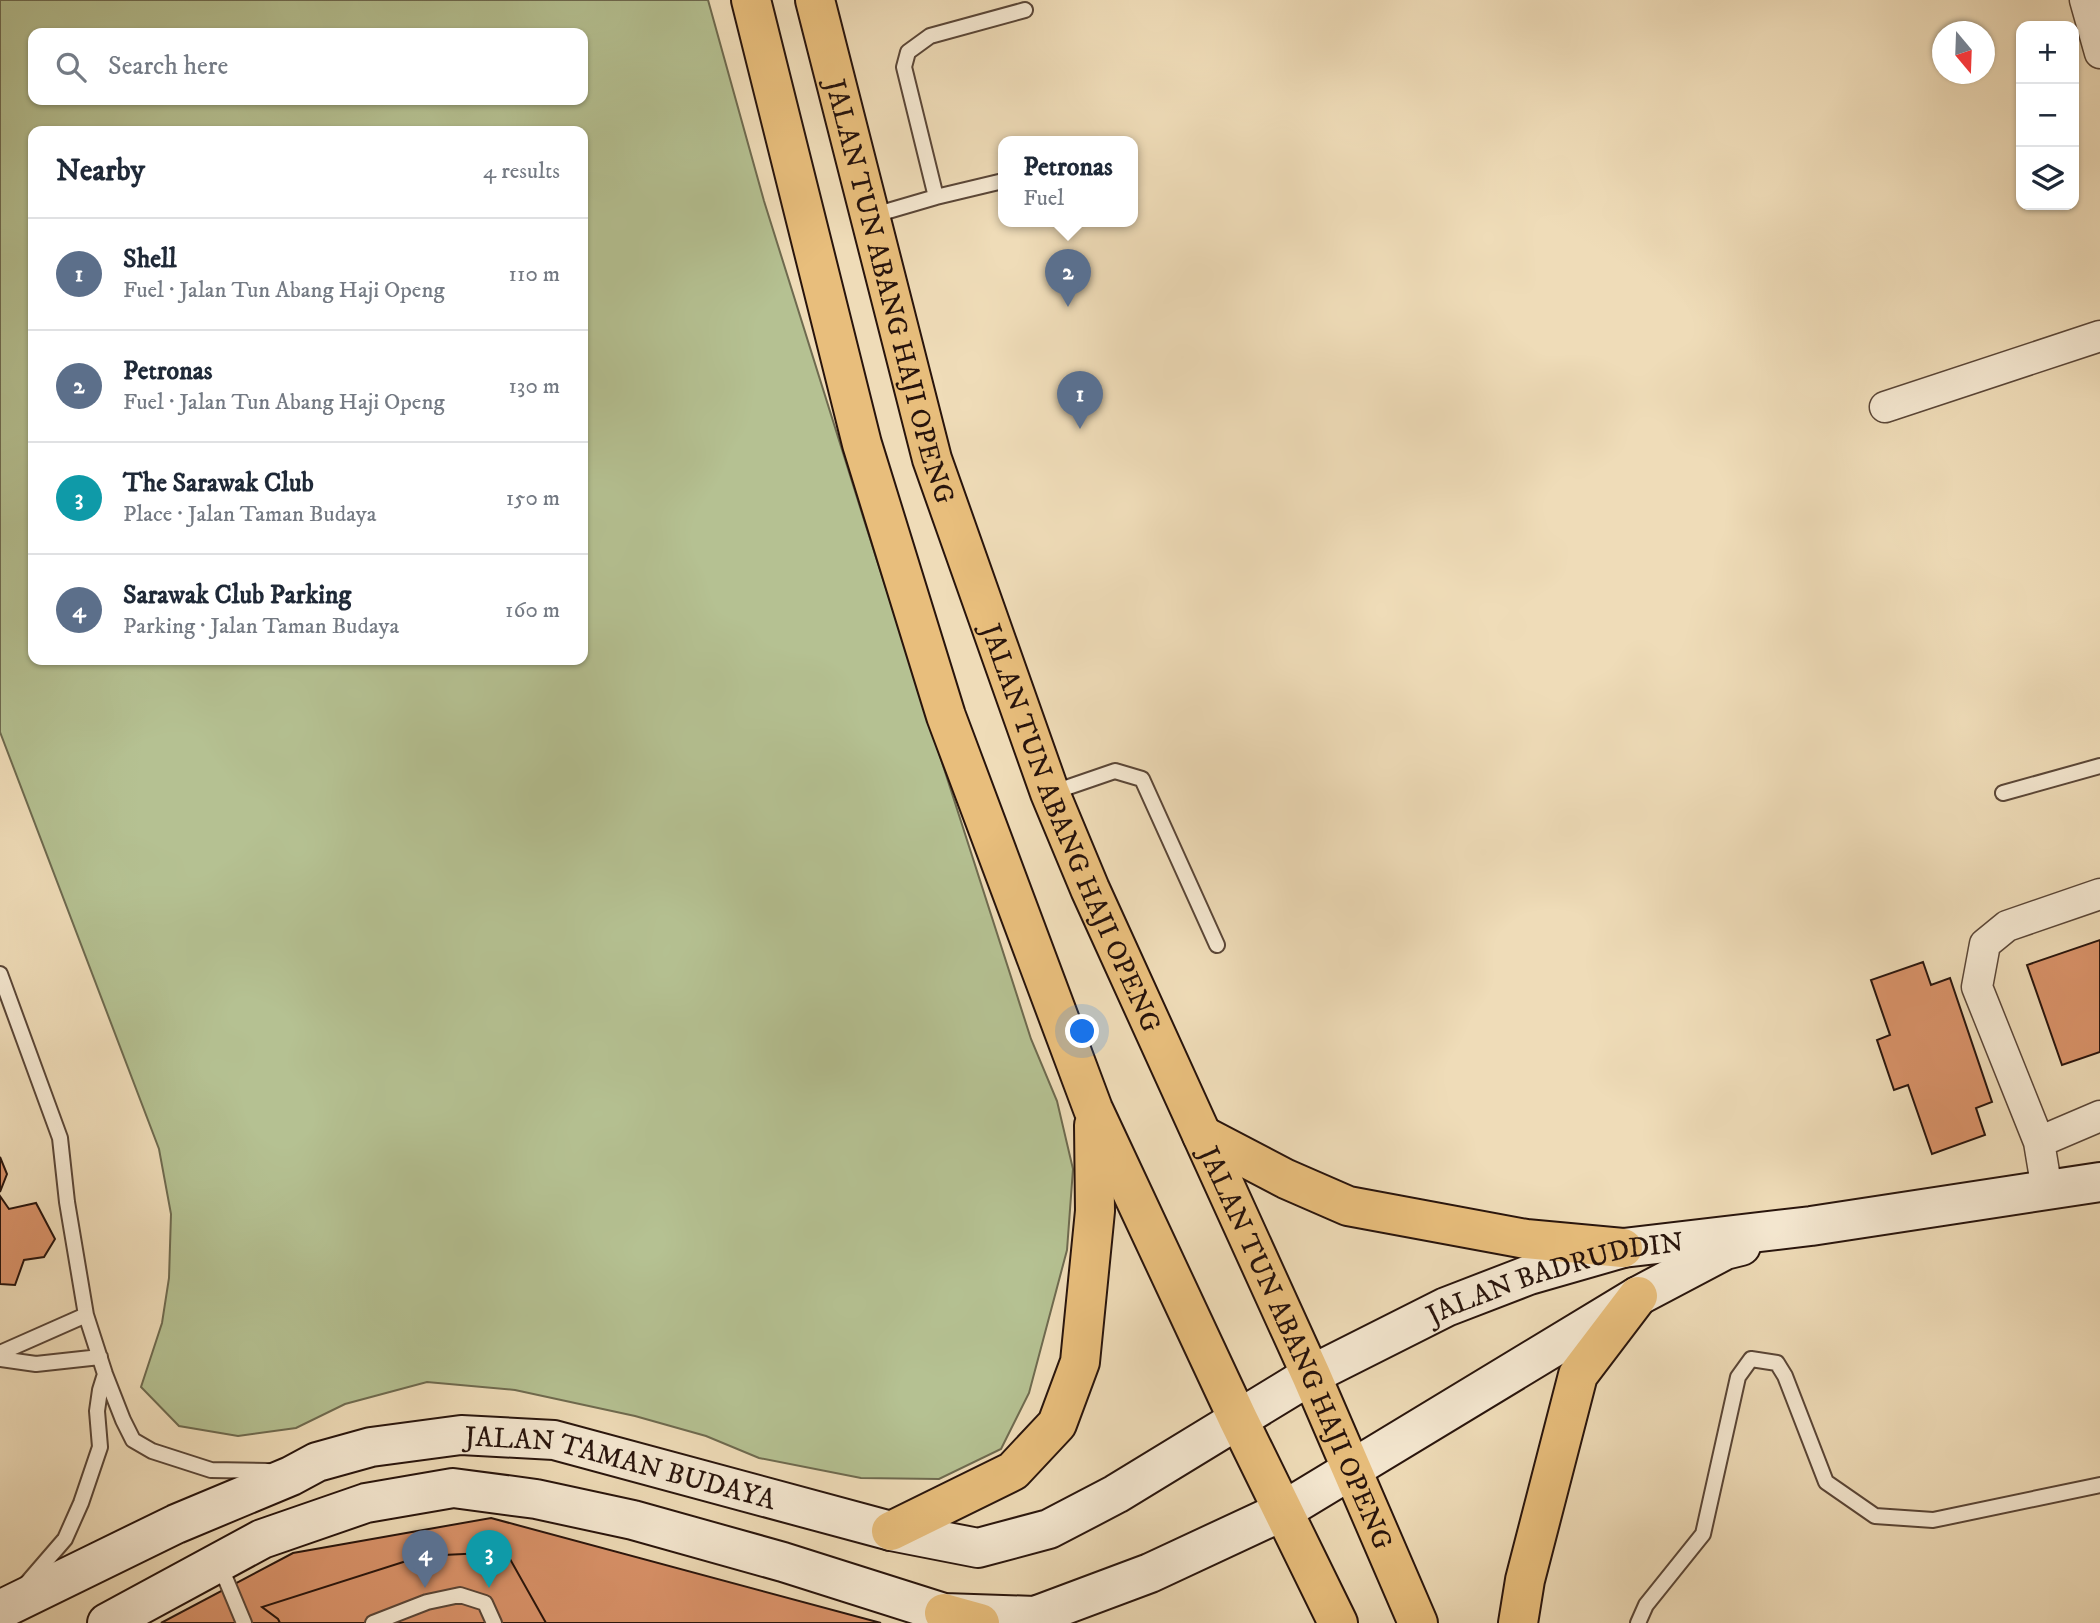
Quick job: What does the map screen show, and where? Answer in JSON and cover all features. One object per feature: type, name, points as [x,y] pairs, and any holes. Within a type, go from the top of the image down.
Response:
[{"type":"main road","points":[[751,0],[862,443],[946,716],[1093,1109],[1238,1419],[1338,1623]]},
{"type":"main road","name":"JALAN TUN ABANG HAJI OPENG","points":[[815,0],[932,459],[1050,793],[1090,889],[1311,1375],[1418,1623]]},
{"type":"main road","points":[[891,1531],[1013,1471],[1056,1424],[1080,1362],[1095,1211],[1093,1109]]},
{"type":"main road","points":[[1202,1135],[1286,1180],[1348,1206],[1526,1239],[1623,1248]]},
{"type":"main road","name":"JALAN BADRUDDIN","points":[[1238,1419],[1311,1375],[1446,1307],[1529,1275],[1623,1248],[1811,1227],[2100,1182]]},
{"type":"main road","name":"JALAN BADRUDDIN","points":[[1283,1511],[1638,1296],[1725,1250],[1811,1227]]},
{"type":"main road","points":[[1518,1623],[1525,1580],[1578,1375],[1638,1296]]},
{"type":"main road","name":"JALAN TAMAN BUDAYA","points":[[1,1610],[176,1524],[291,1476],[317,1462],[371,1447],[461,1435],[554,1440],[891,1531],[978,1548],[1049,1530],[1116,1494],[1238,1419]]},
{"type":"main road","name":"JALAN TAMAN BUDAYA","points":[[107,1623],[262,1539],[366,1503],[453,1489],[537,1499],[633,1520],[783,1562],[962,1618],[1035,1616],[1150,1573],[1283,1511]]},
{"type":"street","points":[[2085,0],[2099,44]]},
{"type":"street","points":[[1885,407],[2100,336]]},
{"type":"street","points":[[2048,1190],[2039,1142],[1978,987],[1985,944],[2007,926],[2100,894]]},
{"type":"street","points":[[2039,1142],[2100,1116]]},
{"type":"lane","points":[[936,197],[904,67],[908,52],[930,36],[1025,10]]},
{"type":"lane","points":[[870,216],[998,182]]},
{"type":"lane","points":[[2003,793],[2100,766]]},
{"type":"lane","points":[[1050,793],[1115,771],[1142,779],[1217,945]]},
{"type":"lane","points":[[0,974],[60,1138],[67,1202],[86,1315],[122,1420],[133,1440],[152,1451],[211,1470],[276,1471],[317,1462]]},
{"type":"lane","points":[[0,1353],[86,1315]]},
{"type":"lane","points":[[0,1359],[36,1364],[100,1357]]},
{"type":"lane","points":[[1638,1623],[1646,1605],[1703,1534],[1738,1377],[1751,1360],[1777,1363],[1785,1376],[1826,1482],[1875,1516],[1933,1520],[2100,1485]]},
{"type":"lane","points":[[1,1610],[65,1539],[81,1503],[100,1447],[97,1411],[105,1374]]},
{"type":"lane","points":[[219,1563],[244,1623]]},
{"type":"lane","points":[[373,1623],[427,1602],[460,1595],[485,1603],[494,1623]]},
{"type":"lane","points":[[230,1623],[236,1604]]},
{"type":"green space","points":[[0,0],[708,0],[764,201],[1031,1039],[1057,1101],[1073,1169],[1067,1250],[1029,1393],[1001,1449],[939,1479],[861,1478],[759,1458],[706,1436],[635,1416],[515,1390],[427,1382],[345,1404],[296,1428],[238,1436],[179,1426],[141,1387],[162,1323],[169,1278],[171,1214],[159,1149],[0,732]]},
{"type":"building","points":[[2100,940],[2100,1052],[2062,1065],[2027,965]]},
{"type":"building","points":[[1923,962],[1931,985],[1950,978],[1992,1102],[1976,1108],[1985,1135],[1932,1154],[1908,1085],[1894,1090],[1877,1040],[1890,1035],[1871,980]]},
{"type":"building","points":[[0,1157],[7,1174],[0,1192]]},
{"type":"building","points":[[0,1196],[9,1209],[36,1203],[55,1239],[44,1257],[24,1260],[15,1285],[0,1284]]},
{"type":"building","points":[[491,1518],[881,1623],[161,1623],[293,1553]]},
{"type":"building","points":[[506,1552],[546,1623],[280,1623],[262,1607],[422,1556]]},
{"type":"place","name":"Petronas","points":[[1068,307]]},
{"type":"place","name":"Shell","points":[[1080,429]]},
{"type":"place","name":"Sarawak Club Parking","points":[[425,1588]]},
{"type":"place","name":"The Sarawak Club","points":[[489,1588]]}]
